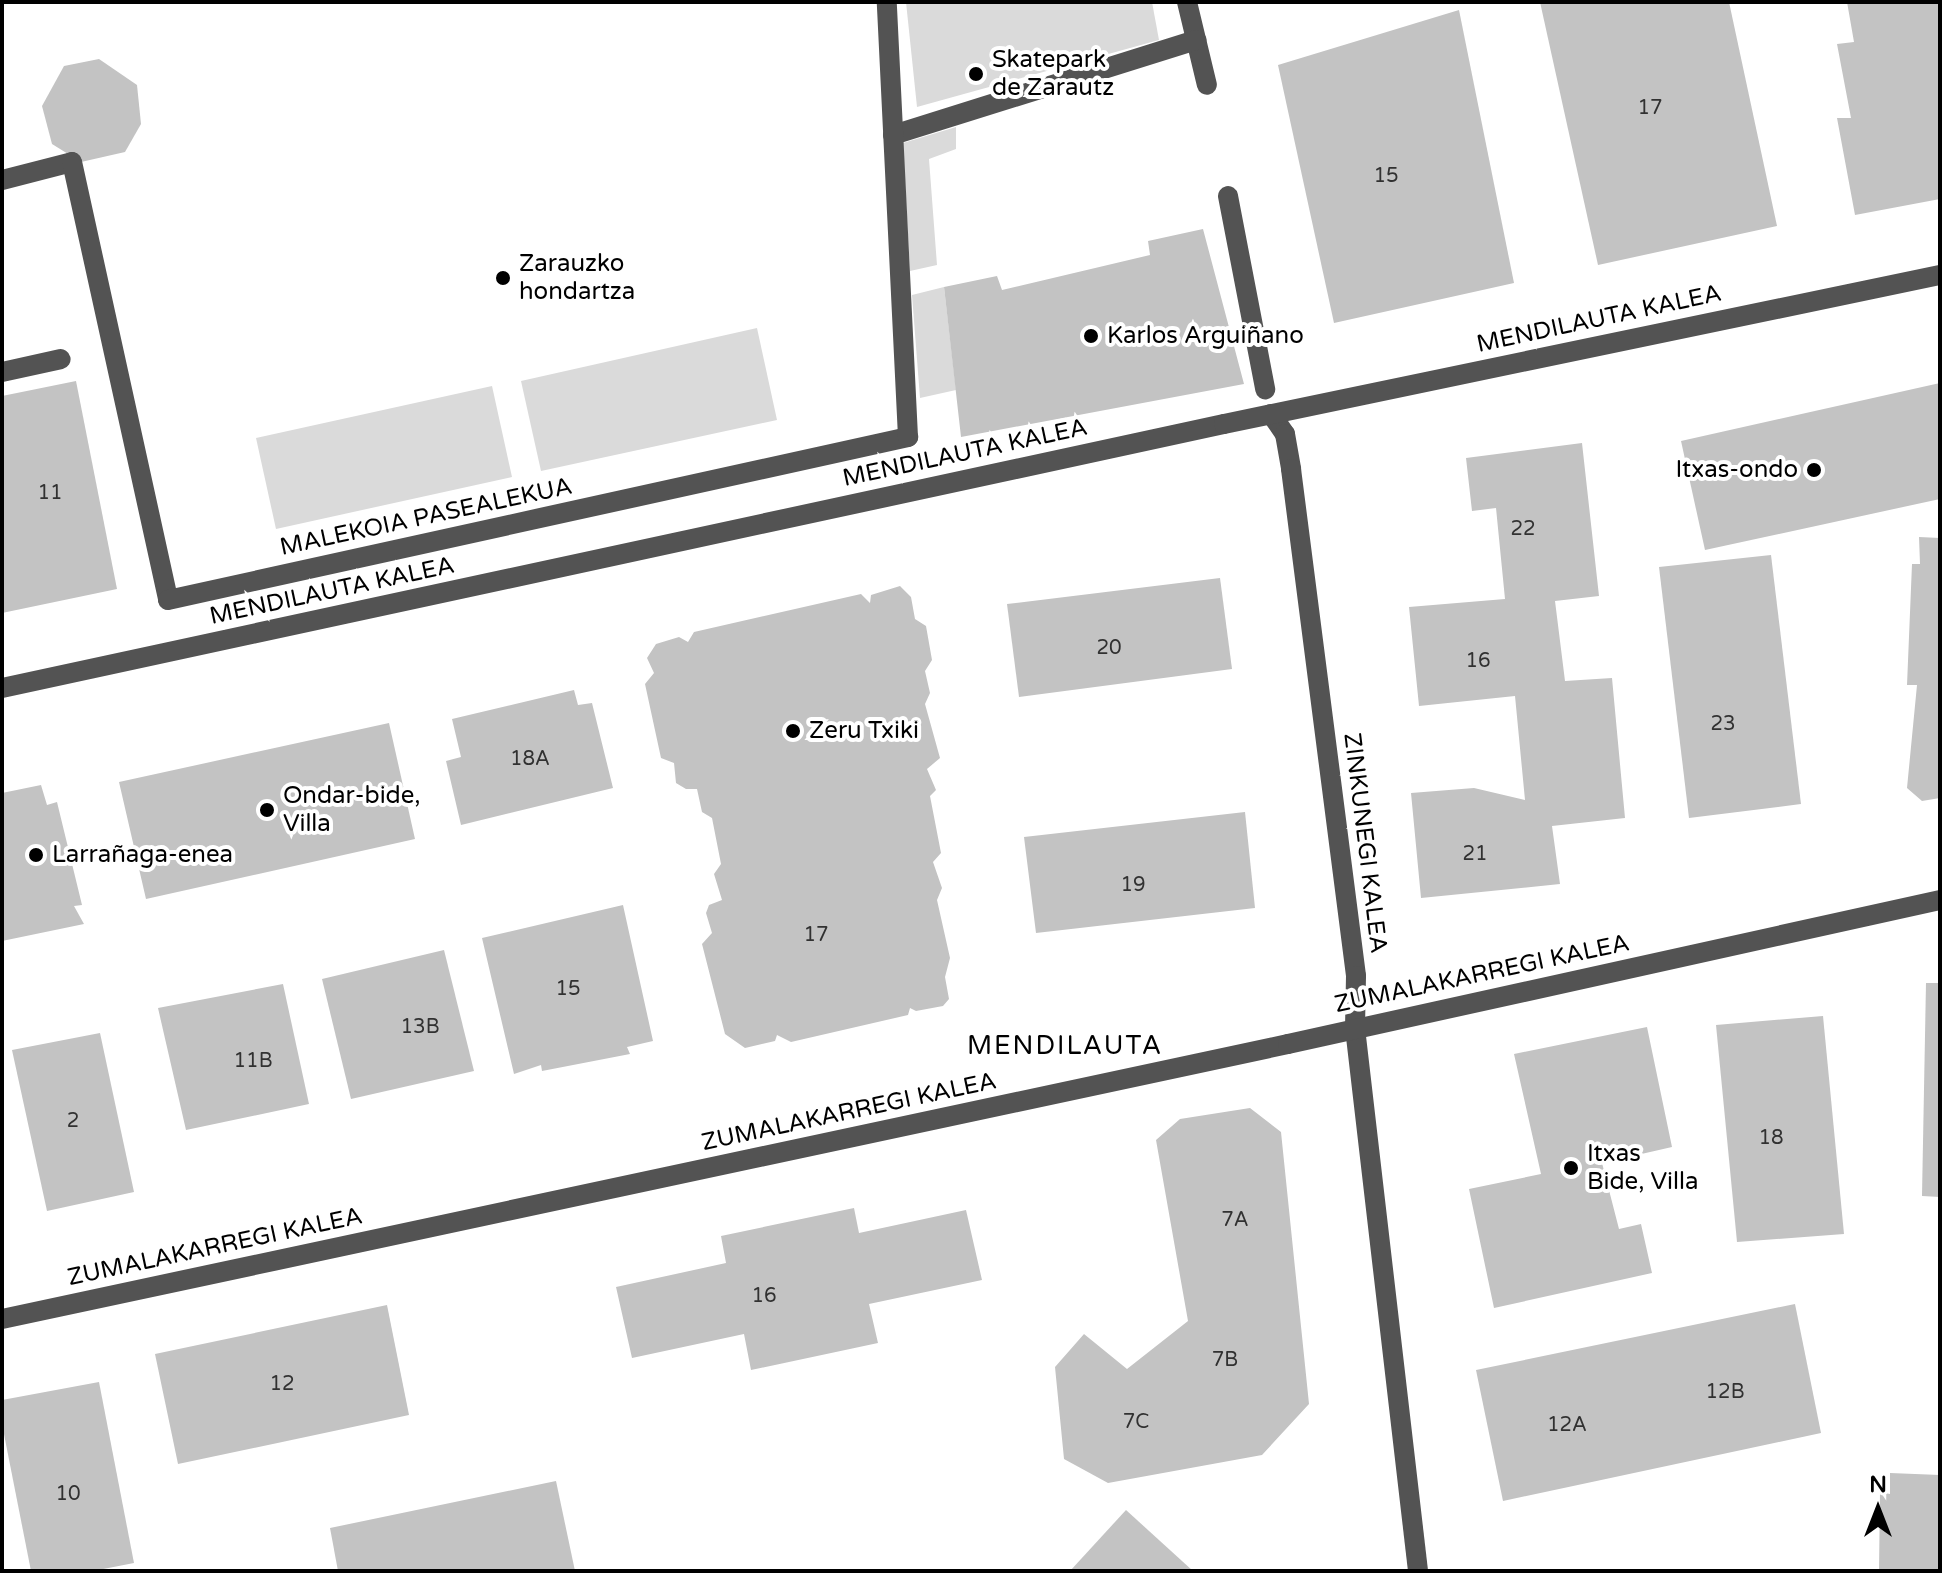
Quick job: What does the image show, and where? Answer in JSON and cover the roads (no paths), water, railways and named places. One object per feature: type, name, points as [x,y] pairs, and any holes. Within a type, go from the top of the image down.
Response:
[{"type":"street","name":"MALEKOIA PASEALEKUA","points":[[2,180],[72,162],[168,600],[908,437],[887,2]]},
{"type":"street","points":[[1187,2],[1207,85]]},
{"type":"street","points":[[893,135],[1196,40]]},
{"type":"street","points":[[1228,196],[1265,389]]},
{"type":"street","name":"MENDILAUTA KALEA","points":[[2,688],[1271,414],[1940,275]]},
{"type":"street","points":[[2,372],[61,359]]},
{"type":"street","name":"ZINKUNEGI KALEA","points":[[1271,414],[1285,434],[1291,469],[1356,976],[1355,1028],[1418,1571]]},
{"type":"street","name":"ZUMALAKARREGI KALEA","points":[[2,1319],[1940,900]]},
{"type":"place","name":"Skatepark de Zarautz","points":[[976,74]]},
{"type":"place","name":"Zarauzko hondartza","points":[[503,278]]},
{"type":"place","name":"Karlos Arguiñano","points":[[1091,336]]},
{"type":"place","name":"Itxas-ondo","points":[[1814,470]]},
{"type":"place","name":"Zeru Txiki","points":[[793,731]]},
{"type":"place","name":"Ondar-bide, Villa","points":[[267,810]]},
{"type":"place","name":"Larrañaga-enea","points":[[36,855]]},
{"type":"place","name":"Itxas Bide, Villa","points":[[1571,1168]]},
{"type":"district","name":"MENDILAUTA","points":[[1065,1046]]}]
